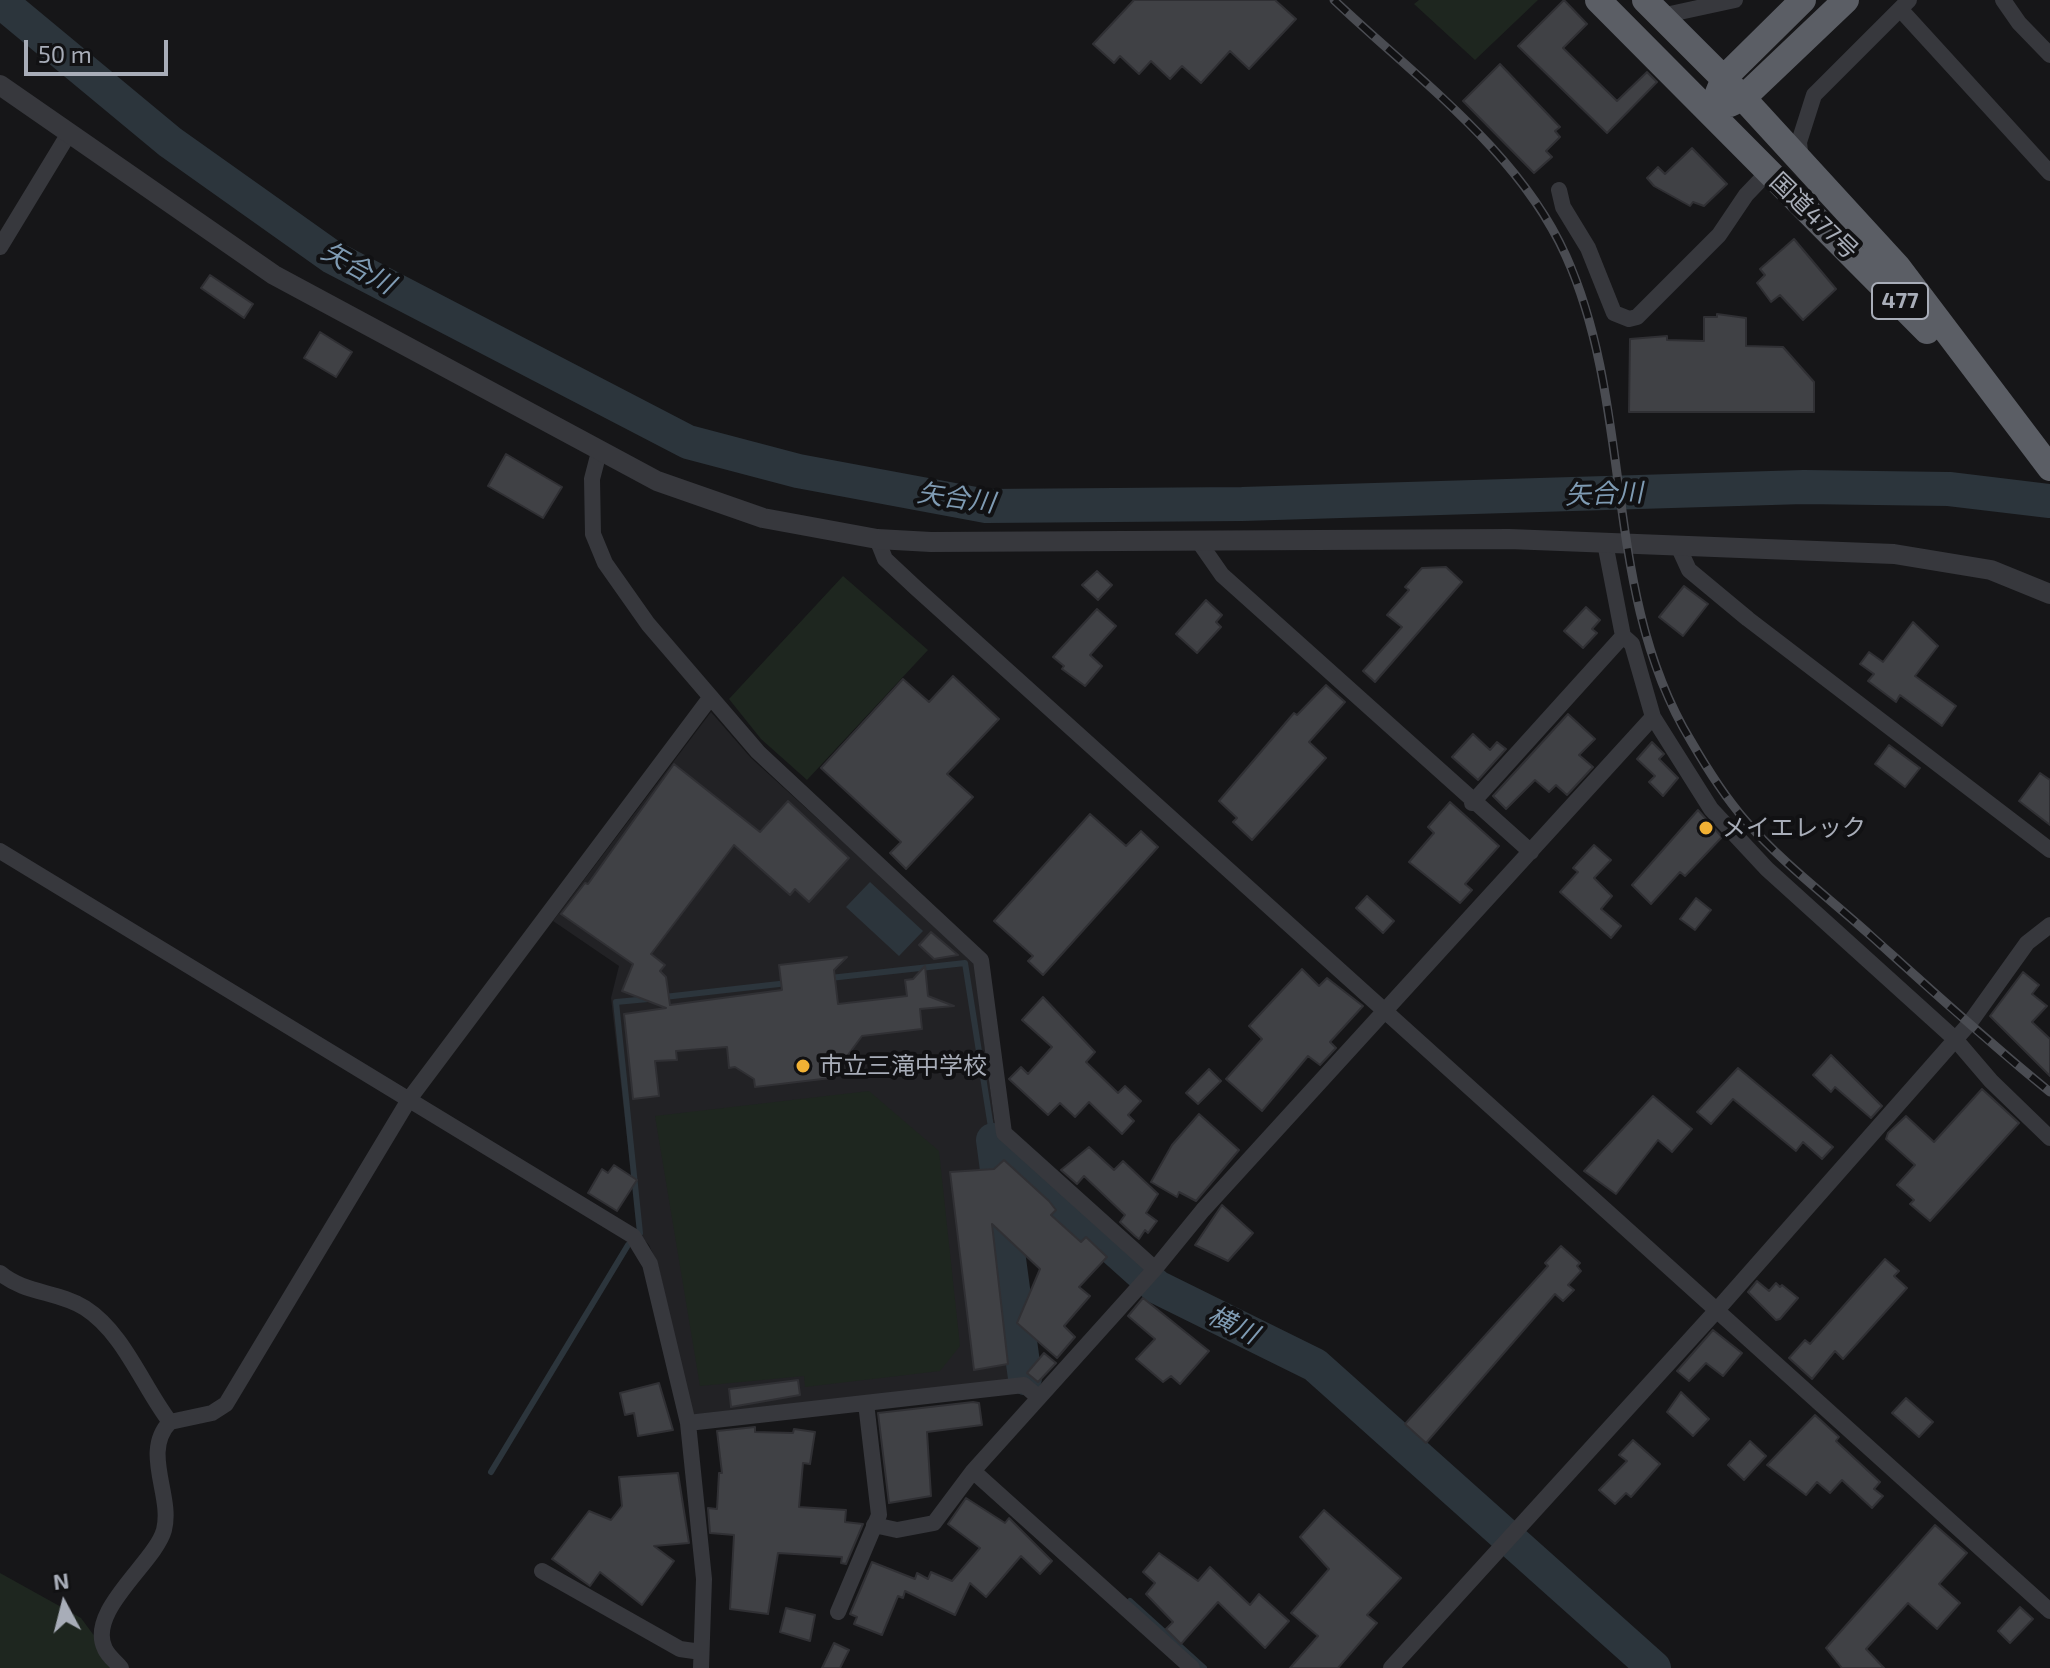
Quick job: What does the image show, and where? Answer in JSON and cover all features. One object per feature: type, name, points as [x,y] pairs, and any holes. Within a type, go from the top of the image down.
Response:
[{"type":"highway","name":"国道477号","points":[[1598,0],[1883,283],[2025,436]]},
{"type":"highway","points":[[1712,112],[1724,78],[1803,0]]},
{"type":"highway","points":[[1712,112],[1743,98],[1846,0]]},
{"type":"highway","name":"国道477号","points":[[1653,8],[1743,98],[1898,267],[2050,468]]},
{"type":"street","points":[[1653,8],[1735,0]]},
{"type":"street","points":[[2003,0],[2019,23],[2050,55]]},
{"type":"street","points":[[1801,164],[1799,142],[1814,95],[1905,4],[2050,173]]},
{"type":"street","points":[[0,85],[274,275],[657,481],[736,510],[788,523],[877,539],[1199,542],[1456,539],[1894,554],[1991,570],[2050,594]]},
{"type":"street","points":[[0,247],[68,135]]},
{"type":"street","points":[[1559,190],[1563,207],[1588,248],[1614,313],[1629,319],[1637,317],[1719,235],[1746,195],[1768,172]]},
{"type":"street","points":[[599,452],[592,479],[591,507],[598,549],[648,624],[758,752],[981,960],[1004,1133],[1151,1274]]},
{"type":"street","points":[[877,539],[885,559],[916,588],[2050,1611]]},
{"type":"street","points":[[1199,542],[1222,575],[1472,803],[1531,852]]},
{"type":"street","points":[[1605,543],[1623,636],[1632,644],[1653,717],[1711,809],[1767,869],[1955,1039],[1991,1081],[2050,1138]]},
{"type":"street","points":[[1678,546],[1689,570],[1748,619],[2050,850]]},
{"type":"street","points":[[1472,803],[1623,636]]},
{"type":"street","points":[[121,1668],[105,1649],[103,1634],[122,1588],[156,1549],[164,1528],[165,1508],[157,1449],[160,1437],[170,1422],[212,1413],[226,1404],[410,1098],[710,698]]},
{"type":"street","points":[[874,1525],[897,1530],[934,1523],[973,1471],[1151,1274],[1203,1210],[1653,717]]},
{"type":"street","points":[[0,851],[633,1236],[650,1264],[688,1423],[704,1579],[701,1660],[542,1571]]},
{"type":"street","points":[[1391,1668],[1717,1310],[1955,1039],[2027,943],[2050,925]]},
{"type":"street","points":[[0,1273],[15,1285],[87,1309],[127,1355],[170,1422]]},
{"type":"street","points":[[688,1423],[1024,1385],[1038,1397]]},
{"type":"street","points":[[838,1612],[879,1509],[866,1403]]},
{"type":"street","points":[[973,1471],[1192,1668]]},
{"type":"shaded area","points":[[1419,0],[1538,0],[1475,60],[1414,4]]},
{"type":"shaded area","points":[[843,576],[928,650],[807,780],[761,739],[729,699]]},
{"type":"shaded area","name":"市立三滝中学校","points":[[711,712],[751,758],[974,961],[996,1135],[981,1146],[1012,1382],[693,1415],[658,1265],[649,1245],[638,1233],[611,998],[619,966],[553,921]]},
{"type":"shaded area","points":[[870,882],[923,931],[899,956],[846,907]]},
{"type":"shaded area","points":[[869,1091],[939,1151],[960,1346],[940,1371],[805,1387],[804,1376],[700,1386],[655,1116]]},
{"type":"shaded area","points":[[0,1573],[81,1618],[118,1668],[0,1668]]},
{"type":"building","points":[[1134,0],[1275,0],[1296,19],[1249,69],[1230,51],[1201,83],[1182,66],[1170,79],[1151,61],[1139,74],[1120,56],[1114,63],[1093,44]]},
{"type":"building","points":[[1564,0],[1587,24],[1563,48],[1617,101],[1647,72],[1657,82],[1607,133],[1518,46]]},
{"type":"building","points":[[1500,64],[1560,127],[1555,131],[1560,137],[1546,151],[1552,157],[1534,173],[1463,101]]},
{"type":"building","points":[[1692,148],[1727,184],[1704,206],[1693,202],[1690,206],[1654,186],[1647,178],[1658,167],[1665,174]]},
{"type":"building","points":[[1794,239],[1836,289],[1803,320],[1780,295],[1771,302],[1757,283],[1765,275],[1760,269]]},
{"type":"building","points":[[210,275],[253,304],[244,318],[201,288]]},
{"type":"building","points":[[1717,314],[1746,318],[1746,346],[1783,347],[1814,382],[1814,412],[1629,412],[1630,339],[1667,336],[1667,340],[1704,341],[1704,317],[1717,317]]},
{"type":"building","points":[[320,332],[352,352],[336,377],[304,358]]},
{"type":"building","points":[[506,454],[562,487],[543,518],[488,486]]},
{"type":"building","points":[[1446,567],[1462,582],[1375,682],[1363,671],[1402,627],[1387,615],[1409,590],[1405,587],[1422,568]]},
{"type":"building","points":[[1097,571],[1112,585],[1098,600],[1082,585]]},
{"type":"building","points":[[1684,586],[1708,604],[1683,636],[1659,617]]},
{"type":"building","points":[[1206,600],[1222,615],[1216,622],[1221,627],[1197,653],[1176,634]]},
{"type":"building","points":[[1586,607],[1600,620],[1592,629],[1597,633],[1583,648],[1564,631]]},
{"type":"building","points":[[1097,609],[1116,626],[1090,655],[1102,666],[1085,686],[1062,669],[1064,666],[1053,657]]},
{"type":"building","points":[[1913,622],[1938,646],[1915,676],[1956,706],[1942,726],[1900,695],[1896,702],[1868,681],[1874,674],[1860,664],[1869,652],[1883,662]]},
{"type":"building","points":[[953,676],[999,719],[947,774],[973,797],[906,869],[890,853],[901,842],[821,768],[903,679],[929,702]]},
{"type":"building","points":[[1326,685],[1345,702],[1309,742],[1326,758],[1252,840],[1233,822],[1237,818],[1219,801],[1294,713],[1297,715]]},
{"type":"building","points":[[1568,714],[1595,739],[1579,755],[1593,767],[1567,795],[1556,785],[1549,792],[1535,780],[1506,809],[1493,796]]},
{"type":"building","points":[[1473,734],[1490,750],[1497,742],[1506,749],[1478,780],[1452,757]]},
{"type":"building","points":[[1652,742],[1664,754],[1659,759],[1678,778],[1663,796],[1649,782],[1655,776],[1637,759]]},
{"type":"building","points":[[1889,745],[1920,768],[1905,787],[1875,764]]},
{"type":"building","points":[[674,764],[760,832],[788,801],[849,858],[809,902],[795,889],[790,895],[734,845],[651,954],[665,965],[660,971],[666,977],[670,1005],[782,990],[779,965],[847,957],[834,970],[838,1004],[907,996],[905,980],[913,979],[925,966],[928,996],[954,1006],[920,1009],[922,1029],[862,1036],[831,1078],[755,1087],[754,1079],[735,1067],[729,1068],[727,1047],[676,1051],[677,1060],[655,1061],[659,1096],[633,1099],[624,1014],[666,1008],[622,991],[633,964],[561,914],[585,883],[588,884]]},
{"type":"building","points":[[2040,773],[2050,780],[2050,825],[2019,801]]},
{"type":"building","points":[[1450,802],[1499,846],[1465,884],[1472,890],[1460,903],[1409,862],[1434,833],[1428,827]]},
{"type":"building","points":[[1698,810],[1722,837],[1685,876],[1680,872],[1651,904],[1632,885]]},
{"type":"building","points":[[1090,814],[1126,846],[1141,831],[1158,847],[1043,975],[1028,961],[1033,956],[994,921]]},
{"type":"building","points":[[1594,845],[1611,860],[1594,878],[1612,896],[1601,909],[1621,926],[1611,938],[1560,892],[1578,872],[1573,868]]},
{"type":"building","points":[[1367,896],[1394,921],[1383,933],[1356,908]]},
{"type":"building","points":[[1696,898],[1711,910],[1695,930],[1680,919]]},
{"type":"building","points":[[931,932],[958,955],[934,959],[919,945]]},
{"type":"building","points":[[1302,969],[1319,986],[1327,978],[1363,1006],[1330,1042],[1336,1048],[1320,1065],[1308,1056],[1262,1111],[1226,1079],[1262,1039],[1249,1026]]},
{"type":"building","points":[[2023,972],[2039,985],[2032,994],[2047,1006],[2032,1022],[2050,1039],[2050,1076],[1990,1016]]},
{"type":"building","points":[[1043,997],[1095,1052],[1086,1062],[1118,1093],[1125,1086],[1141,1101],[1128,1115],[1134,1121],[1122,1134],[1089,1102],[1075,1117],[1060,1103],[1048,1115],[1009,1079],[1021,1067],[1028,1074],[1052,1047],[1022,1020]]},
{"type":"building","points":[[1831,1055],[1882,1106],[1871,1118],[1835,1087],[1831,1092],[1813,1075]]},
{"type":"building","points":[[1738,1068],[1833,1147],[1822,1159],[1803,1142],[1796,1151],[1733,1099],[1711,1124],[1697,1112]]},
{"type":"building","points":[[1209,1069],[1221,1081],[1198,1104],[1186,1093]]},
{"type":"building","points":[[1982,1089],[2019,1123],[1930,1221],[1910,1204],[1914,1200],[1897,1185],[1915,1165],[1886,1139],[1888,1133],[1906,1116],[1934,1142]]},
{"type":"building","points":[[1653,1096],[1692,1129],[1672,1152],[1658,1140],[1616,1194],[1584,1171]]},
{"type":"building","points":[[1199,1114],[1239,1150],[1196,1201],[1179,1192],[1177,1197],[1151,1182],[1172,1145]]},
{"type":"building","points":[[1089,1147],[1114,1170],[1123,1161],[1158,1194],[1146,1213],[1157,1221],[1139,1239],[1120,1222],[1125,1215],[1084,1176],[1077,1184],[1061,1170]]},
{"type":"building","points":[[1004,1160],[1049,1201],[1056,1210],[1051,1215],[1081,1242],[1086,1237],[1107,1257],[1079,1287],[1090,1296],[1064,1326],[1075,1337],[1057,1358],[1017,1323],[1040,1269],[992,1224],[1008,1364],[974,1370],[950,1172],[994,1169]]},
{"type":"building","points":[[614,1165],[637,1180],[617,1211],[588,1193],[602,1169],[608,1173]]},
{"type":"building","points":[[1222,1205],[1253,1233],[1228,1261],[1195,1245]]},
{"type":"building","points":[[1561,1246],[1580,1263],[1577,1266],[1581,1271],[1568,1285],[1574,1290],[1563,1301],[1555,1294],[1426,1443],[1405,1424],[1548,1266],[1545,1263]]},
{"type":"building","points":[[1885,1259],[1899,1271],[1894,1276],[1907,1288],[1843,1359],[1835,1351],[1812,1379],[1789,1358],[1805,1340],[1810,1344]]},
{"type":"building","points":[[1757,1281],[1769,1291],[1776,1283],[1780,1287],[1782,1285],[1798,1298],[1780,1319],[1776,1320],[1748,1292]]},
{"type":"building","points":[[1143,1298],[1209,1351],[1180,1384],[1171,1376],[1163,1382],[1136,1359],[1155,1339],[1128,1316]]},
{"type":"building","points":[[1713,1330],[1742,1353],[1723,1376],[1706,1363],[1689,1381],[1677,1371]]},
{"type":"building","points":[[1044,1353],[1056,1363],[1038,1382],[1027,1373]]},
{"type":"building","points":[[798,1380],[800,1395],[731,1407],[729,1389]]},
{"type":"building","points":[[659,1383],[673,1430],[638,1436],[634,1413],[625,1415],[620,1393]]},
{"type":"building","points":[[1681,1392],[1709,1419],[1693,1436],[1667,1412]]},
{"type":"building","points":[[1906,1398],[1933,1422],[1919,1437],[1892,1413]]},
{"type":"building","points":[[979,1403],[982,1425],[927,1432],[931,1496],[889,1503],[878,1413]]},
{"type":"building","points":[[1815,1415],[1839,1437],[1836,1441],[1880,1482],[1874,1489],[1883,1496],[1872,1508],[1842,1480],[1830,1493],[1817,1482],[1806,1495],[1767,1465]]},
{"type":"building","points":[[755,1427],[755,1432],[793,1433],[794,1429],[815,1432],[810,1464],[803,1463],[799,1507],[846,1510],[845,1522],[863,1524],[846,1564],[841,1563],[842,1557],[778,1553],[768,1614],[730,1609],[734,1535],[710,1533],[708,1508],[717,1509],[719,1473],[722,1473],[717,1431]]},
{"type":"building","points":[[1633,1440],[1660,1464],[1631,1497],[1626,1493],[1615,1504],[1599,1490],[1627,1461],[1619,1455]]},
{"type":"building","points":[[1750,1441],[1766,1456],[1744,1480],[1728,1465]]},
{"type":"building","points":[[678,1473],[689,1543],[654,1546],[674,1561],[642,1605],[600,1572],[590,1586],[552,1559],[589,1511],[611,1520],[622,1506],[619,1477]]},
{"type":"building","points":[[966,1498],[1005,1523],[1009,1518],[1052,1561],[1040,1574],[1021,1556],[986,1597],[970,1583],[955,1615],[905,1591],[903,1598],[898,1596],[882,1635],[854,1624],[857,1617],[850,1614],[872,1562],[915,1579],[917,1573],[928,1579],[931,1572],[952,1581],[980,1548],[948,1524]]},
{"type":"building","points":[[1324,1510],[1401,1578],[1367,1615],[1377,1623],[1338,1668],[1290,1668],[1318,1636],[1291,1613],[1329,1569],[1300,1537]]},
{"type":"building","points":[[1935,1525],[1967,1553],[1939,1584],[1960,1603],[1937,1629],[1908,1603],[1866,1649],[1884,1668],[1842,1668],[1826,1648]]},
{"type":"building","points":[[1159,1553],[1198,1581],[1210,1567],[1250,1605],[1259,1594],[1289,1621],[1265,1648],[1218,1602],[1181,1644],[1166,1629],[1173,1622],[1146,1594],[1155,1583],[1143,1572]]},
{"type":"building","points":[[2020,1607],[2033,1619],[2010,1643],[1998,1631]]},
{"type":"building","points":[[786,1608],[815,1615],[810,1641],[780,1632]]},
{"type":"building","points":[[834,1643],[849,1650],[840,1668],[822,1668]]},
{"type":"waterway","name":"矢合川","points":[[0,1],[170,142],[332,257],[688,442],[798,471],[986,506],[1242,504],[1804,487],[1949,489],[2050,501]]},
{"type":"waterway","points":[[830,978],[965,963],[993,1140]]},
{"type":"waterway","points":[[664,997],[788,983]]},
{"type":"waterway","points":[[640,1233],[616,1002],[648,999]]},
{"type":"waterway","name":"横川","points":[[1025,1378],[993,1140],[1157,1287],[1315,1365],[1654,1668]]},
{"type":"waterway","points":[[491,1472],[628,1245]]},
{"type":"waterway","points":[[1130,1601],[1204,1668]]},
{"type":"railway","points":[[1334,0],[1431,87],[1493,149],[1546,218],[1566,256],[1587,315],[1602,376],[1630,563],[1643,624],[1663,684],[1691,741],[1716,782],[1745,820],[1790,865],[2050,1092]]},
{"type":"place","name":"メイエレック","points":[[1706,828]]},
{"type":"place","name":"市立三滝中学校","points":[[803,1066]]}]
